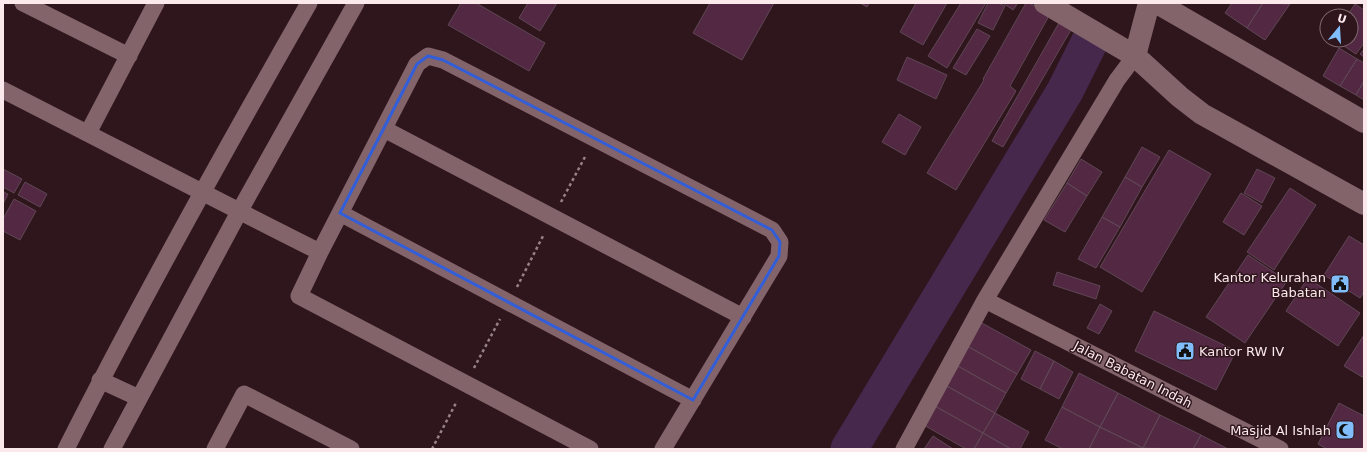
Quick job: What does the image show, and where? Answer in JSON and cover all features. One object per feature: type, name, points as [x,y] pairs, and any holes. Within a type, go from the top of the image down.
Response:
[{"type":"main road","points":[[1045,3],[1135,56],[1180,97],[1202,114],[1364,204]]},
{"type":"main road","points":[[1135,56],[1149,3]]},
{"type":"main road","points":[[1156,3],[1364,122]]},
{"type":"street","points":[[23,3],[129,56]]},
{"type":"street","points":[[88,133],[156,3]]},
{"type":"street","points":[[66,449],[100,380],[201,193],[309,3]]},
{"type":"street","points":[[112,449],[239,212],[356,3]]},
{"type":"street","points":[[590,449],[299,296],[320,252],[417,64],[428,56],[443,60],[772,230],[780,242],[779,256],[663,449]]},
{"type":"street","points":[[904,449],[985,300],[1117,80],[1135,56]]},
{"type":"street","points":[[3,90],[201,193],[320,252]]},
{"type":"street","points":[[384,129],[743,317]]},
{"type":"street","points":[[340,213],[693,400]]},
{"type":"street","name":"Jalan Babatan Indah","points":[[985,300],[1280,449]]},
{"type":"street","points":[[100,380],[139,398]]},
{"type":"street","points":[[215,449],[244,394],[351,449]]},
{"type":"highlighted area","points":[[428,56],[443,60],[772,230],[780,242],[779,256],[693,400],[340,213],[417,64]]},
{"type":"building","points":[[461,3],[476,3],[545,43],[529,71],[448,25]]},
{"type":"building","points":[[528,3],[557,3],[540,31],[519,18]]},
{"type":"building","points":[[710,3],[774,3],[742,60],[693,33]]},
{"type":"building","points":[[860,3],[869,3],[867,7]]},
{"type":"building","points":[[916,3],[947,3],[923,45],[900,32]]},
{"type":"building","points":[[961,3],[986,3],[947,68],[928,56]]},
{"type":"building","points":[[988,3],[998,3],[1005,6],[993,30],[978,23]]},
{"type":"building","points":[[1003,3],[1018,3],[1013,10]]},
{"type":"building","points":[[1026,3],[1029,3],[1050,14],[1010,86],[1016,91],[956,190],[927,173],[984,80],[983,79]]},
{"type":"building","points":[[1232,3],[1263,3],[1247,28],[1225,13]]},
{"type":"building","points":[[1263,3],[1290,4],[1265,40],[1247,28]]},
{"type":"building","points":[[1355,4],[1364,10],[1364,43],[1356,54],[1347,48],[1359,48],[1359,8],[1352,8]]},
{"type":"building","points":[[1060,21],[1072,28],[1003,147],[992,141]]},
{"type":"building","points":[[977,29],[990,36],[966,75],[953,68]]},
{"type":"building","points":[[1339,48],[1357,59],[1340,86],[1323,76]]},
{"type":"building","points":[[1364,49],[1364,57],[1360,54]]},
{"type":"building","points":[[907,57],[947,75],[936,99],[897,80]]},
{"type":"building","points":[[1357,59],[1364,63],[1364,81],[1356,95],[1340,86]]},
{"type":"building","points":[[1364,81],[1364,100],[1356,95]]},
{"type":"building","points":[[899,114],[921,127],[905,155],[882,142]]},
{"type":"building","points":[[1142,147],[1160,157],[1142,187],[1125,177]]},
{"type":"building","points":[[1169,150],[1211,174],[1142,292],[1100,267]]},
{"type":"building","points":[[1081,159],[1102,172],[1087,196],[1067,183]]},
{"type":"building","points":[[3,169],[22,179],[14,193],[3,187]]},
{"type":"building","points":[[1257,169],[1275,178],[1262,203],[1244,193]]},
{"type":"building","points":[[1125,177],[1142,187],[1120,227],[1102,217]]},
{"type":"building","points":[[25,182],[47,194],[40,207],[18,195]]},
{"type":"building","points":[[1067,183],[1087,196],[1065,232],[1044,220]]},
{"type":"building","points":[[1290,188],[1316,205],[1274,270],[1247,252]]},
{"type":"building","points":[[3,192],[8,194],[3,204]]},
{"type":"building","points":[[1241,193],[1262,206],[1244,235],[1223,222]]},
{"type":"building","points":[[14,199],[36,211],[20,240],[3,231],[3,219]]},
{"type":"building","points":[[1102,217],[1120,227],[1096,268],[1078,259]]},
{"type":"building","points":[[1349,236],[1364,245],[1364,292],[1360,298],[1324,275]]},
{"type":"building","points":[[1248,255],[1287,281],[1245,343],[1206,317]]},
{"type":"building","points":[[1057,272],[1100,286],[1096,299],[1053,285]]},
{"type":"building","points":[[1308,278],[1360,313],[1338,346],[1286,311]]},
{"type":"building","points":[[1100,304],[1112,311],[1099,334],[1087,328]]},
{"type":"building","name":"Kantor RW IV","points":[[1154,311],[1236,351],[1216,390],[1135,351]]},
{"type":"building","points":[[980,322],[1031,350],[1017,374],[967,346]]},
{"type":"building","points":[[1364,335],[1364,378],[1344,366]]},
{"type":"building","points":[[967,346],[1017,374],[1006,393],[956,365]]},
{"type":"building","points":[[1035,351],[1054,361],[1040,389],[1021,379]]},
{"type":"building","points":[[1054,361],[1073,372],[1059,399],[1040,389]]},
{"type":"building","points":[[956,365],[1006,393],[995,413],[945,385]]},
{"type":"building","points":[[1079,373],[1118,393],[1100,427],[1062,407]]},
{"type":"building","points":[[945,385],[995,413],[983,433],[933,405]]},
{"type":"building","points":[[1118,393],[1160,415],[1143,448],[1100,427]]},
{"type":"building","name":"Masjid Al Ishlah","points":[[1339,403],[1364,416],[1364,449],[1327,449],[1318,444]]},
{"type":"building","points":[[933,405],[983,433],[974,449],[966,449],[922,424]]},
{"type":"building","points":[[1062,407],[1100,427],[1089,449],[1063,449],[1045,440]]},
{"type":"building","points":[[995,413],[1029,432],[1020,449],[1011,449],[983,433]]},
{"type":"building","points":[[1160,415],[1201,435],[1193,449],[1143,448]]},
{"type":"building","points":[[1100,427],[1143,448],[1089,449]]},
{"type":"building","points":[[983,433],[1011,449],[974,449]]},
{"type":"building","points":[[1201,435],[1228,449],[1193,449]]},
{"type":"building","points":[[933,436],[953,449],[924,449]]},
{"type":"waterway","points":[[849,449],[1065,91],[1089,43]]},
{"type":"place","name":"Kantor Kelurahan Babatan","points":[[1340,284]]},
{"type":"place","name":"Kantor RW IV","points":[[1185,351]]},
{"type":"place","name":"Masjid Al Ishlah","points":[[1345,430]]}]
